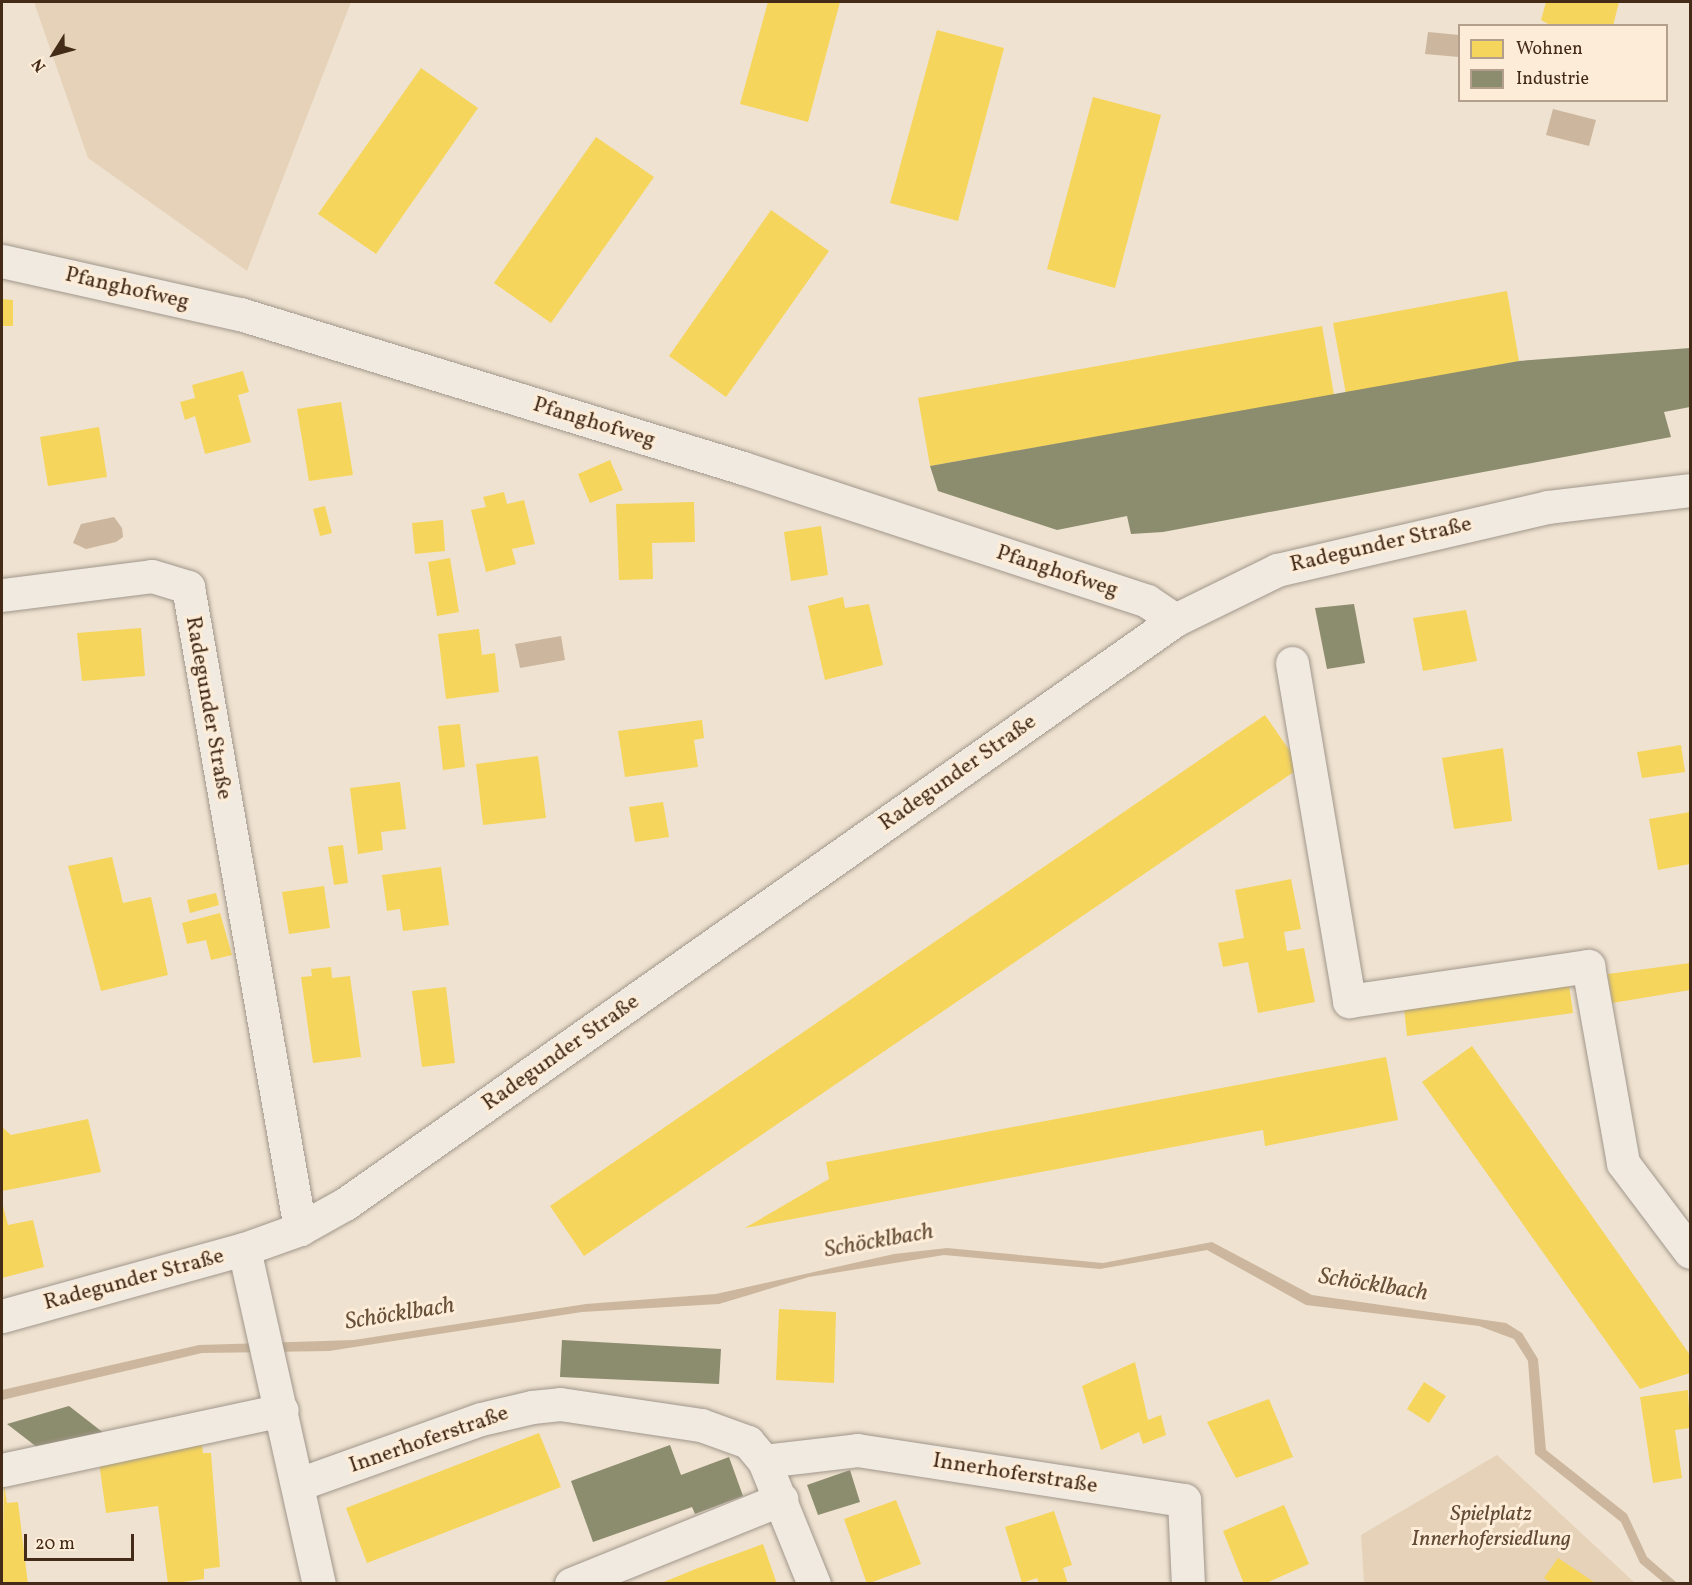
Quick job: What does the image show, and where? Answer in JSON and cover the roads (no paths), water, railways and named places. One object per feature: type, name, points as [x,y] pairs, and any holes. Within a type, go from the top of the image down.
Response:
[{"type":"street","name":"Pfanghofweg","points":[[2,261],[273,324],[754,472],[1147,602],[1175,620]]},
{"type":"street","name":"Radegunder Straße","points":[[2,1316],[244,1249],[300,1229],[355,1197],[1175,620],[1277,570],[1344,552],[1548,507],[1690,490]]},
{"type":"street","name":"Radegunder Straße","points":[[2,595],[152,576],[188,587],[300,1229]]},
{"type":"street","points":[[1292,663],[1349,1001],[1588,966],[1623,1163],[1690,1252]]},
{"type":"street","points":[[244,1249],[299,1484],[319,1584]]},
{"type":"street","name":"Innerhoferstraße","points":[[299,1484],[481,1419],[560,1404],[727,1431],[748,1443],[764,1461],[814,1584]]},
{"type":"street","points":[[2,1470],[282,1410]]},
{"type":"street","name":"Innerhoferstraße","points":[[764,1461],[857,1450],[1184,1500],[1188,1584]]},
{"type":"street","points":[[572,1584],[781,1499]]},
{"type":"water label","name":"Schöcklbach","points":[[879,1242]]},
{"type":"water label","name":"Schöcklbach","points":[[1373,1286]]},
{"type":"water label","name":"Schöcklbach","points":[[400,1315]]},
{"type":"park label","name":"Spielplatz Innerhofersiedlung","points":[[1491,1526]]}]
